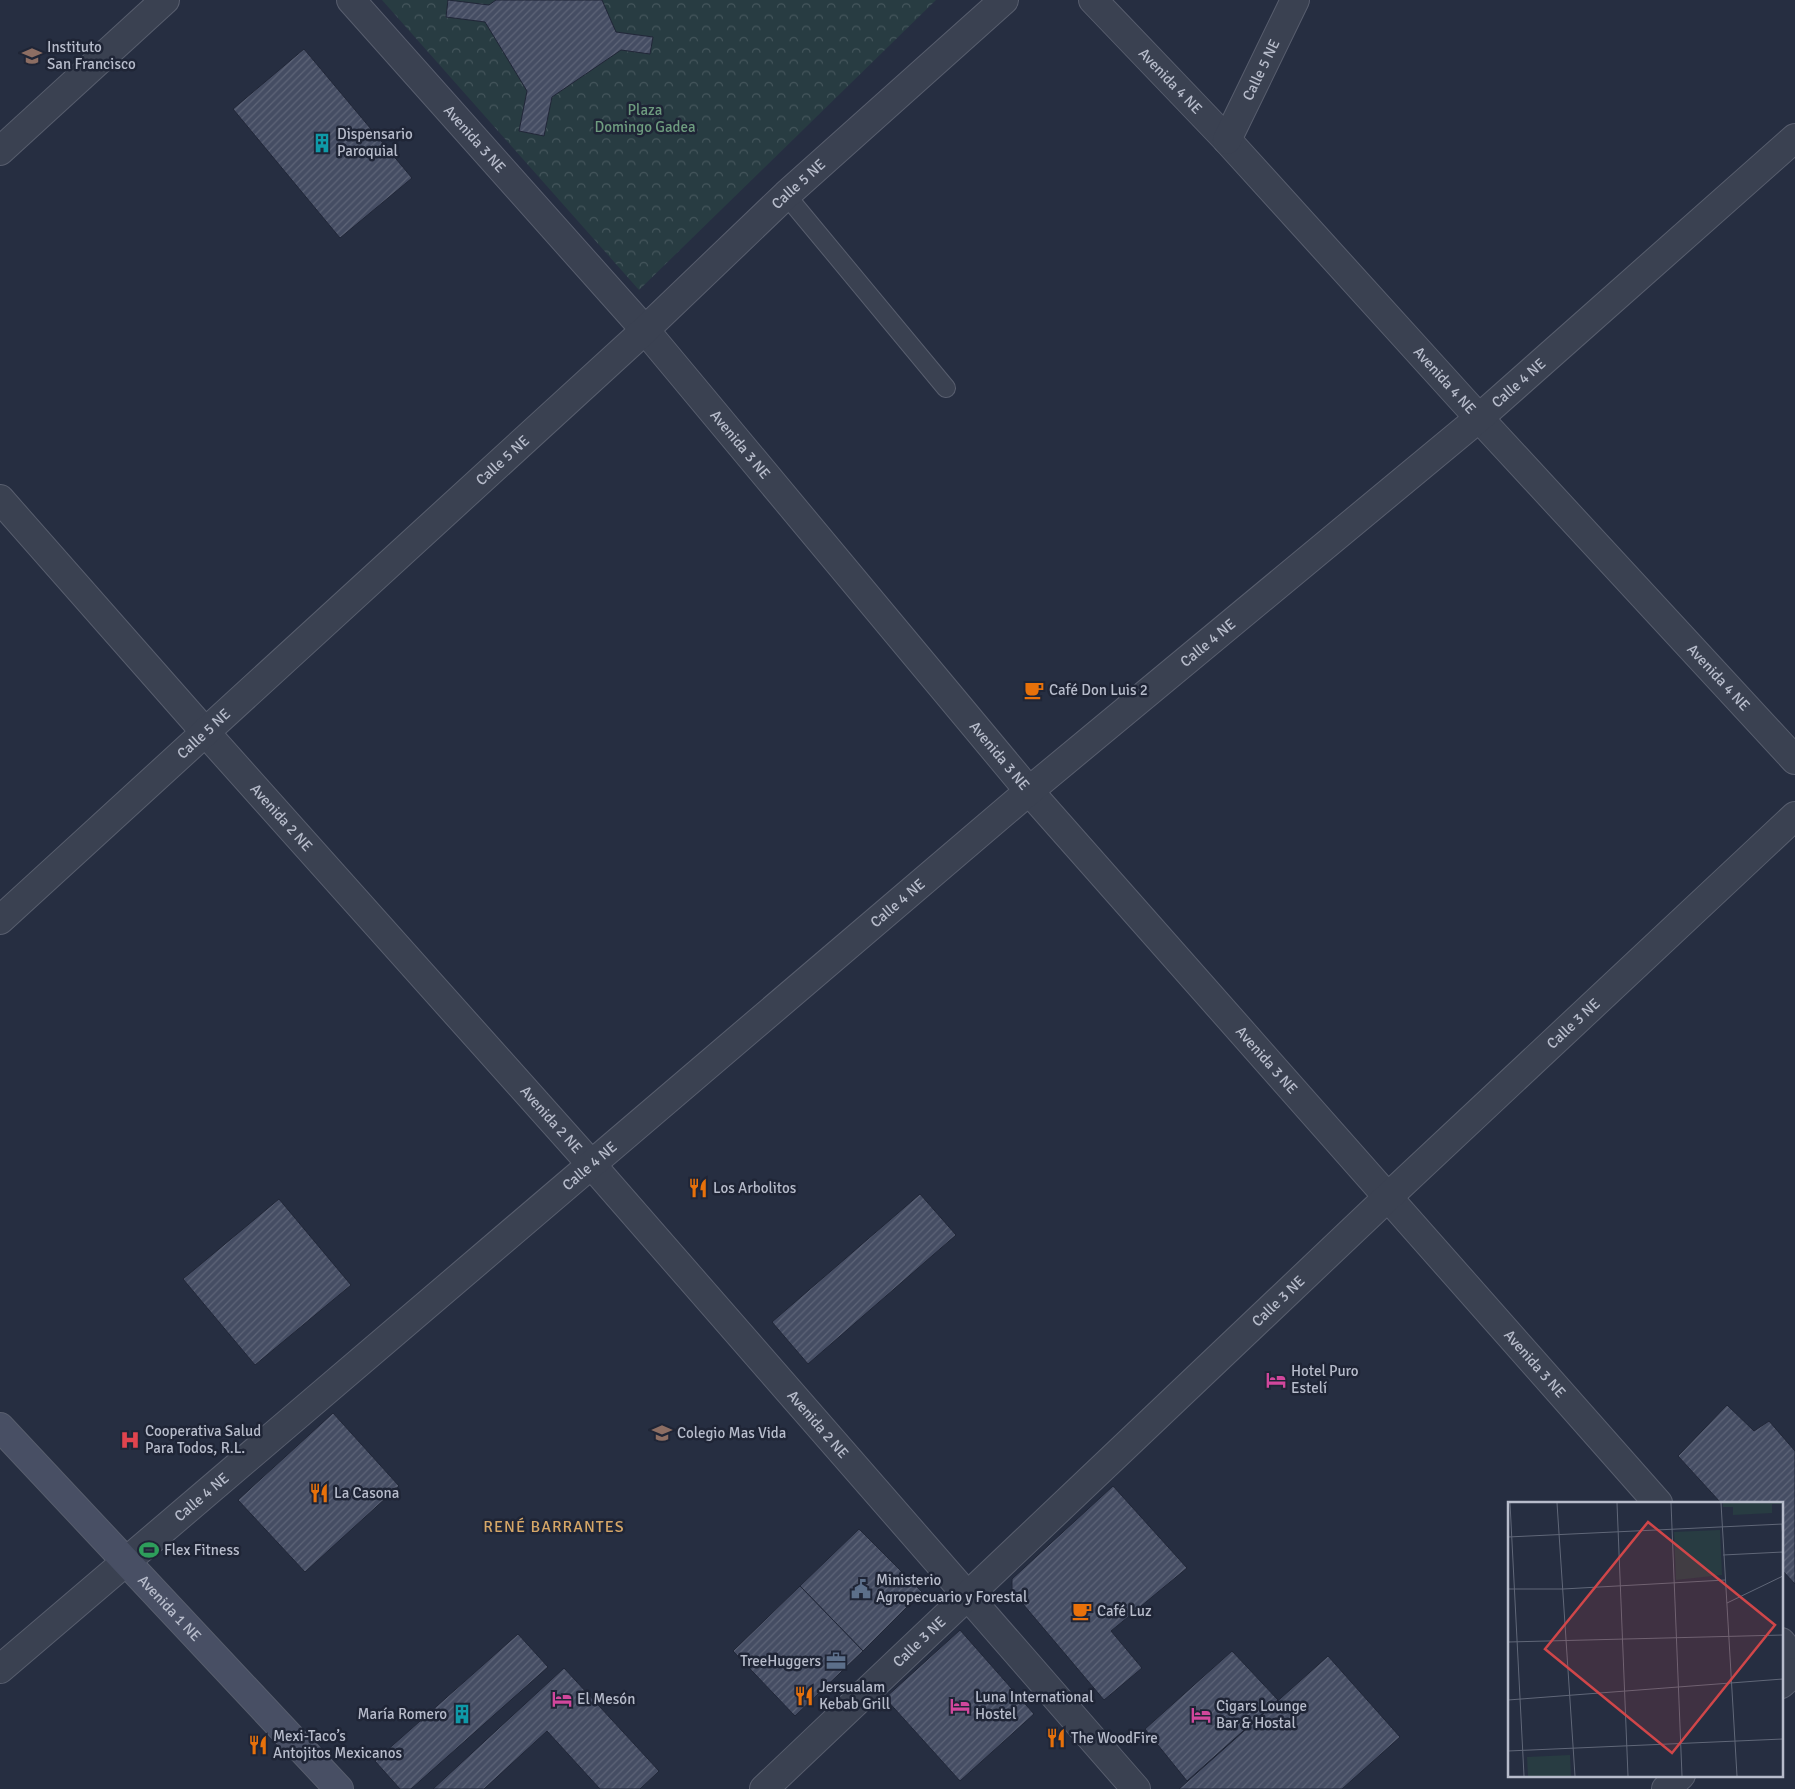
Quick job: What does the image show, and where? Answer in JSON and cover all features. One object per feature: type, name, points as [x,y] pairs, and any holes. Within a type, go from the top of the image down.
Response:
[{"type":"street","points":[[0,150],[165,0]]},
{"type":"street","name":"Avenida 3 NE","points":[[352,0],[645,330],[1029,791],[1657,1502]]},
{"type":"street","name":"Calle 5 NE","points":[[0,920],[645,330],[786,195],[1004,0]]},
{"type":"street","name":"Avenida 4 NE","points":[[1093,0],[1228,140],[1479,418],[1795,760]]},
{"type":"street","name":"Calle 5 NE","points":[[1228,140],[1295,0]]},
{"type":"street","name":"Calle 4 NE","points":[[0,1669],[1029,791],[1479,418],[1795,138]]},
{"type":"street","name":"Avenida 2 NE","points":[[0,499],[591,1164],[1136,1789]]},
{"type":"street","name":"Calle 3 NE","points":[[764,1789],[1388,1197],[1795,816]]},
{"type":"street","name":"Avenida 1 NE","points":[[0,1427],[339,1789]]},
{"type":"street","points":[[1782,1643],[1795,1658]]},
{"type":"street","points":[[1782,1683],[1795,1672]]},
{"type":"street","points":[[1666,1789],[1680,1776]]},
{"type":"lane","points":[[786,195],[946,388]]},
{"type":"green space","name":"Plaza Domingo Gadea","points":[[382,0],[936,0],[639,290]]},
{"type":"building","points":[[448,0],[489,5],[496,0],[602,0],[616,32],[653,37],[650,54],[621,50],[552,97],[544,136],[519,131],[527,91],[485,22],[446,17]]},
{"type":"building","name":"Dispensario Paroquial","points":[[304,49],[412,178],[340,238],[233,109]]},
{"type":"building","points":[[920,1194],[956,1235],[808,1364],[772,1322]]},
{"type":"building","points":[[279,1199],[351,1285],[255,1365],[183,1279]]},
{"type":"building","points":[[1727,1405],[1754,1431],[1769,1421],[1795,1451],[1795,1584],[1782,1570],[1782,1502],[1720,1502],[1678,1456]]},
{"type":"building","name":"La Casona","points":[[333,1413],[399,1486],[305,1572],[238,1500]]},
{"type":"building","name":"Café Luz","points":[[1113,1486],[1187,1568],[1111,1631],[1142,1668],[1104,1700],[1012,1591],[1012,1579]]},
{"type":"building","name":"Ministerio Agropecuario y Forestal","points":[[859,1529],[922,1592],[863,1651],[800,1586]]},
{"type":"building","points":[[800,1586],[863,1651],[795,1716],[733,1651]]},
{"type":"building","name":"Luna International Hostel","points":[[960,1630],[1034,1714],[960,1781],[885,1698]]},
{"type":"building","name":"María Romero","points":[[518,1634],[548,1667],[411,1789],[400,1789],[375,1761]]},
{"type":"building","points":[[1232,1651],[1278,1700],[1187,1781],[1145,1729]]},
{"type":"building","points":[[1328,1656],[1400,1737],[1342,1789],[1179,1789]]},
{"type":"building","name":"El Mesón","points":[[564,1668],[659,1771],[640,1789],[600,1789],[547,1731],[484,1789],[433,1789]]},
{"type":"place","name":"Instituto San Francisco","points":[[32,56]]},
{"type":"place","name":"Dispensario Paroquial","points":[[322,143]]},
{"type":"place","name":"Café Don Luis 2","points":[[1034,690]]},
{"type":"place","name":"Los Arbolitos","points":[[698,1188]]},
{"type":"place","name":"Hotel Puro Estelí","points":[[1276,1380]]},
{"type":"place","name":"Colegio Mas Vida","points":[[662,1433]]},
{"type":"place","name":"Cooperativa Salud Para Todos, R.L.","points":[[130,1440]]},
{"type":"place","name":"La Casona","points":[[319,1493]]},
{"type":"place","name":"Flex Fitness","points":[[149,1550]]},
{"type":"place","name":"Ministerio Agropecuario y Forestal","points":[[861,1589]]},
{"type":"place","name":"Café Luz","points":[[1082,1611]]},
{"type":"place","name":"TreeHuggers","points":[[836,1661]]},
{"type":"place","name":"Jersualam Kebab Grill","points":[[804,1696]]},
{"type":"place","name":"El Mesón","points":[[562,1699]]},
{"type":"place","name":"Luna International Hostel","points":[[960,1706]]},
{"type":"place","name":"María Romero","points":[[462,1714]]},
{"type":"place","name":"Cigars Lounge Bar & Hostal","points":[[1201,1715]]},
{"type":"place","name":"The WoodFire","points":[[1056,1738]]},
{"type":"place","name":"Mexi-Taco’s Antojitos Mexicanos","points":[[258,1745]]},
{"type":"district","name":"RENÉ BARRANTES","points":[[554,1526]]}]
